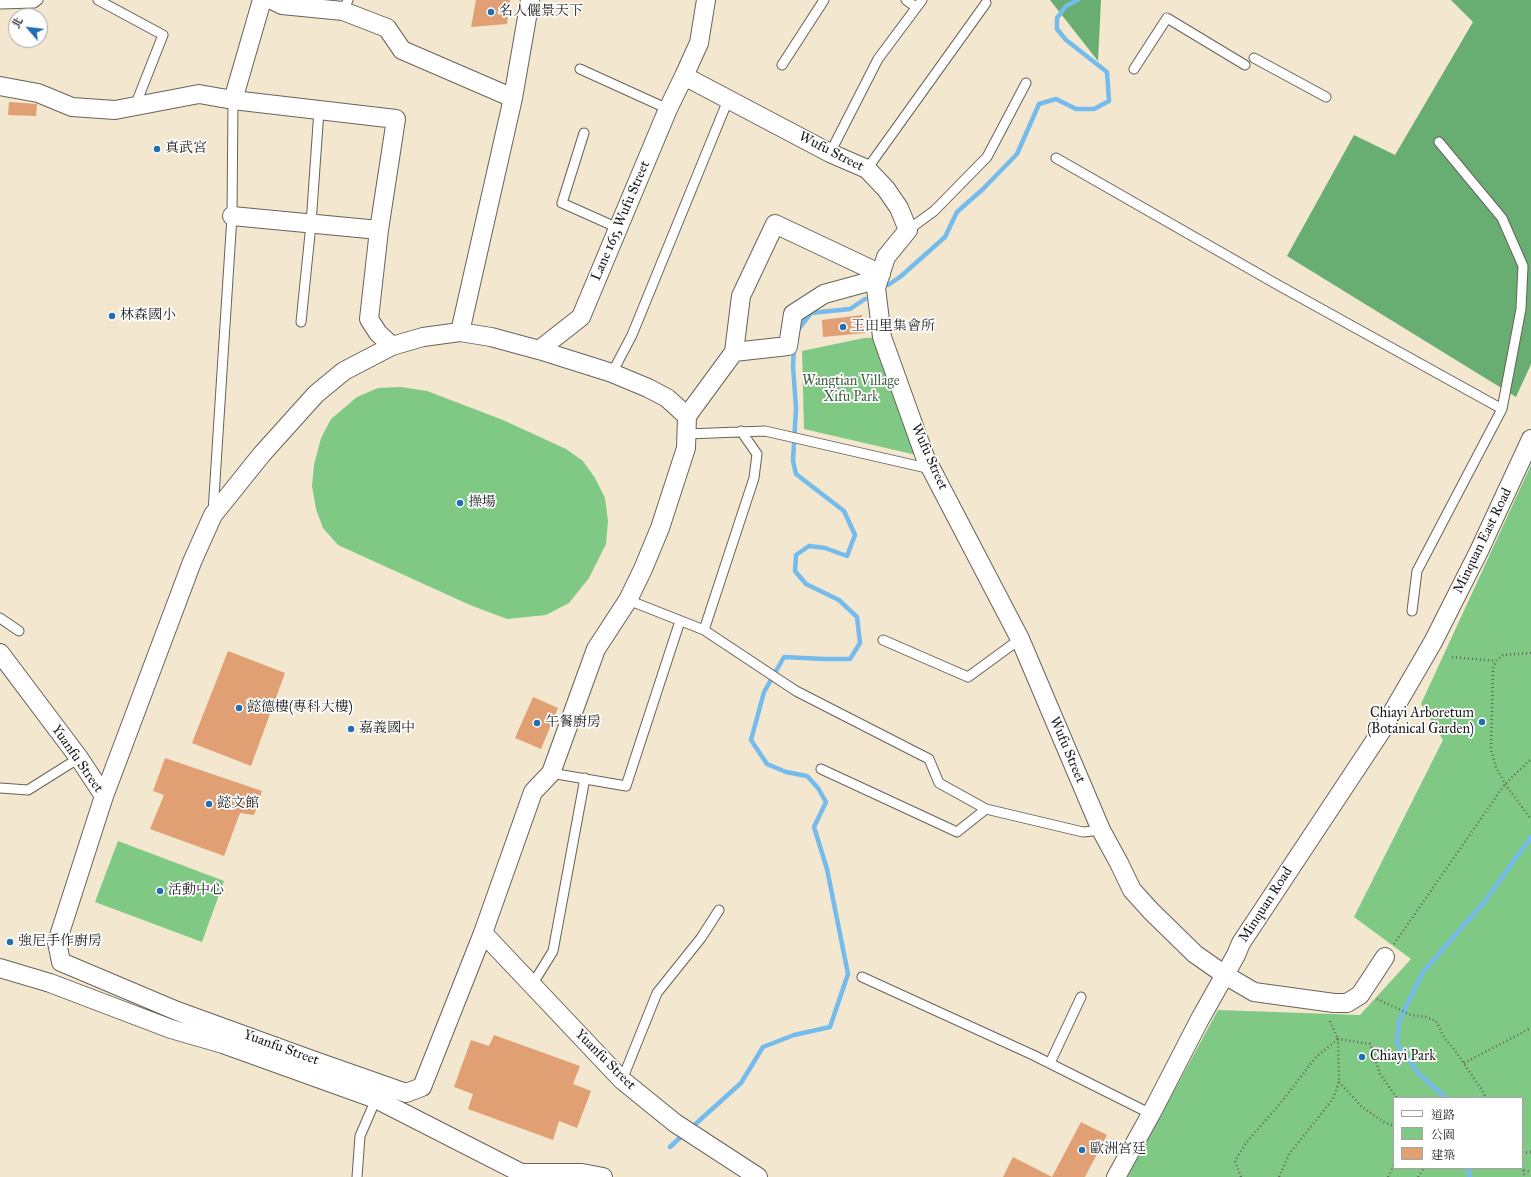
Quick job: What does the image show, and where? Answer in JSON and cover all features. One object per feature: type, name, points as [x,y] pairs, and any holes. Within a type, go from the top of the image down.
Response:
[{"type":"street","points":[[233,100],[262,0]]},
{"type":"street","points":[[460,332],[513,98],[530,0]]},
{"type":"street","points":[[684,76],[699,43],[706,0]]},
{"type":"street","points":[[280,2],[346,6],[387,28],[402,50],[513,98]]},
{"type":"street","name":"Wufu Street","points":[[684,76],[830,152],[867,169],[886,189],[899,208],[908,230],[886,257],[876,288],[882,337],[925,457],[1020,639],[1101,830],[1132,890],[1195,954],[1225,975],[1254,992],[1334,1003],[1347,1003],[1360,995],[1385,957]]},
{"type":"street","name":"Lane 165, Wufu Street","points":[[539,350],[581,318],[668,109],[684,76]]},
{"type":"street","points":[[0,86],[38,93],[72,108],[115,110],[199,94],[233,100],[396,119],[378,230],[369,319],[378,333],[392,346]]},
{"type":"street","points":[[232,216],[378,230]]},
{"type":"street","points":[[483,933],[533,792],[551,773],[596,650],[628,600],[660,528],[686,448],[687,425],[734,352],[741,296],[775,224],[880,276]]},
{"type":"street","points":[[734,352],[788,346],[794,314],[824,294],[880,276]]},
{"type":"street","points":[[104,796],[192,562],[213,515],[262,454],[316,394],[344,371],[392,346],[423,338],[460,332],[491,337],[539,350],[612,373],[648,388],[666,398],[687,425]]},
{"type":"street","name":"Minquan East Road","points":[[1433,642],[1479,551],[1531,439]]},
{"type":"street","name":"Minquan Road","points":[[1116,1177],[1225,975],[1241,942],[1382,730],[1433,642]]},
{"type":"street","name":"Yuanfu Street","points":[[0,653],[79,758],[104,796],[56,942],[61,962],[177,1011],[406,1093],[422,1087],[483,933],[622,1080],[675,1123],[758,1177]]},
{"type":"street","name":"Yuanfu Street","points":[[0,968],[50,983],[171,1029],[223,1044],[376,1099],[521,1173],[582,1173],[603,1177]]},
{"type":"lane","points":[[0,4],[34,4],[38,0]]},
{"type":"lane","points":[[98,0],[163,35],[135,106]]},
{"type":"lane","points":[[782,65],[824,0]]},
{"type":"lane","points":[[830,152],[878,59],[919,4],[906,0]]},
{"type":"lane","points":[[867,169],[986,3]]},
{"type":"lane","points":[[1134,69],[1167,18],[1245,64]]},
{"type":"lane","points":[[1254,58],[1326,97]]},
{"type":"lane","points":[[580,69],[668,109]]},
{"type":"lane","points":[[908,230],[934,211],[987,157],[1026,84]]},
{"type":"lane","points":[[213,515],[232,216],[233,100]]},
{"type":"lane","points":[[612,373],[632,335],[728,100]]},
{"type":"lane","points":[[301,322],[311,224],[319,110]]},
{"type":"lane","points":[[584,133],[562,203],[618,228]]},
{"type":"lane","points":[[1412,611],[1417,571],[1502,409],[1521,309],[1523,266],[1502,218],[1439,142]]},
{"type":"lane","points":[[1056,158],[1258,274],[1502,409]]},
{"type":"lane","points":[[687,425],[741,431],[765,430],[931,469]]},
{"type":"lane","points":[[704,630],[754,478],[757,454],[741,431]]},
{"type":"lane","points":[[628,600],[704,630],[796,691],[929,759],[939,783],[986,809],[1083,832],[1101,830]]},
{"type":"lane","points":[[0,618],[19,631]]},
{"type":"lane","points":[[551,773],[626,786],[680,621]]},
{"type":"lane","points":[[883,640],[968,678],[1020,639]]},
{"type":"lane","points":[[0,788],[28,790],[79,758]]},
{"type":"lane","points":[[821,768],[958,832],[986,809]]},
{"type":"lane","points":[[532,985],[553,951],[585,778]]},
{"type":"lane","points":[[622,1080],[657,993],[701,938],[719,910]]},
{"type":"lane","points":[[862,977],[1050,1063],[1151,1114]]},
{"type":"lane","points":[[1050,1063],[1081,996]]},
{"type":"lane","points":[[357,1177],[360,1136],[376,1099]]},
{"type":"path","points":[[1531,653],[1503,654],[1496,661],[1493,668],[1492,749],[1496,767],[1505,784],[1531,819]]},
{"type":"path","points":[[1452,657],[1496,661]]},
{"type":"path","points":[[1385,957],[1505,784],[1531,758]]},
{"type":"path","points":[[1394,1008],[1410,1015],[1426,1017],[1436,1021],[1445,1039],[1464,1063],[1484,1093],[1485,1097]]},
{"type":"path","points":[[1279,1177],[1289,1154],[1333,1099],[1340,1082],[1338,1039],[1328,1020],[1334,1016]]},
{"type":"path","points":[[1464,1063],[1531,1028]]},
{"type":"path","points":[[1241,1177],[1235,1161],[1246,1143],[1283,1100],[1316,1057],[1338,1039],[1370,1044],[1380,1074],[1397,1097]]},
{"type":"path","points":[[1340,1082],[1362,1107],[1384,1122],[1393,1126]]},
{"type":"path","points":[[1388,1177],[1393,1167]]},
{"type":"path","points":[[1522,1169],[1531,1172]]},
{"type":"path","points":[[1522,1169],[1525,1177]]},
{"type":"green space","points":[[1050,0],[1101,0],[1098,61]]},
{"type":"green space","points":[[1451,0],[1531,0],[1531,364],[1516,397],[1287,256],[1354,135],[1395,155],[1473,22]]},
{"type":"green space","name":"Wangtian Village Xifu Park","points":[[882,337],[925,457],[804,429],[802,351],[864,338]]},
{"type":"green space","name":"操場","points":[[401,387],[427,391],[503,420],[566,449],[583,461],[595,478],[605,498],[608,521],[606,544],[589,578],[569,603],[546,615],[507,619],[470,605],[338,545],[323,528],[316,509],[312,486],[314,465],[321,438],[331,419],[357,397],[378,388]]},
{"type":"green space","points":[[1531,465],[1531,1177],[1127,1177],[1218,1010],[1360,1015],[1411,959],[1354,917],[1443,740],[1421,704]]},
{"type":"green space","name":"活動中心","points":[[118,841],[224,881],[202,942],[95,902]]},
{"type":"building","name":"名人儷景天下","points":[[476,0],[510,0],[507,24],[471,27]]},
{"type":"building","points":[[9,102],[37,104],[36,116],[8,115]]},
{"type":"building","name":"王田里集會所","points":[[862,315],[865,333],[823,337],[822,320]]},
{"type":"building","name":"懿德樓(專科大樓)","points":[[228,651],[285,673],[251,766],[192,743]]},
{"type":"building","name":"午餐廚房","points":[[533,697],[558,708],[541,749],[515,738]]},
{"type":"building","name":"懿文館","points":[[165,758],[262,791],[254,815],[240,813],[224,856],[150,829],[164,795],[153,791]]},
{"type":"building","points":[[494,1035],[580,1066],[573,1084],[591,1091],[577,1128],[559,1121],[553,1140],[468,1109],[473,1094],[454,1087],[471,1040],[489,1046]]},
{"type":"building","name":"歐洲宮廷","points":[[1081,1122],[1107,1135],[1085,1177],[1052,1177]]},
{"type":"building","points":[[1013,1157],[1052,1177],[1003,1177]]},
{"type":"waterway","points":[[888,285],[900,277],[945,237],[957,212],[983,189],[1017,154],[1039,104],[1056,99],[1076,109],[1094,109],[1109,101],[1107,72],[1066,40],[1057,29],[1057,18],[1066,6],[1078,0]]},
{"type":"waterway","points":[[797,331],[811,313],[850,309],[865,299]]},
{"type":"waterway","points":[[691,1128],[741,1083],[763,1047],[794,1035],[830,1027],[848,974],[827,869],[814,827],[826,802],[818,788],[807,776],[786,772],[767,764],[751,740],[764,692],[784,657],[850,659],[860,643],[857,617],[839,600],[806,584],[795,571],[796,555],[809,546],[825,548],[847,556],[855,535],[844,511],[796,474],[793,461],[796,408],[793,366],[794,348]]},
{"type":"waterway","points":[[1445,1097],[1419,1074],[1397,1043],[1399,1021],[1423,972],[1485,901],[1531,837]]},
{"type":"waterway","points":[[670,1147],[685,1133]]},
{"type":"waterway","points":[[1467,1169],[1470,1177]]},
{"type":"place","name":"名人儷景天下","points":[[491,12]]},
{"type":"place","name":"真武宮","points":[[157,149]]},
{"type":"place","name":"林森國小","points":[[112,316]]},
{"type":"place","name":"王田里集會所","points":[[843,327]]},
{"type":"place","name":"操場","points":[[460,503]]},
{"type":"place","name":"懿德樓(專科大樓)","points":[[239,708]]},
{"type":"place","name":"Chiayi Arboretum (Botanical Garden)","points":[[1482,722]]},
{"type":"place","name":"午餐廚房","points":[[537,723]]},
{"type":"place","name":"嘉義國中","points":[[351,729]]},
{"type":"place","name":"懿文館","points":[[209,804]]},
{"type":"place","name":"活動中心","points":[[160,891]]},
{"type":"place","name":"強尼手作廚房","points":[[10,942]]},
{"type":"place","name":"Chiayi Park","points":[[1362,1057]]},
{"type":"place","name":"歐洲宮廷","points":[[1082,1150]]}]
